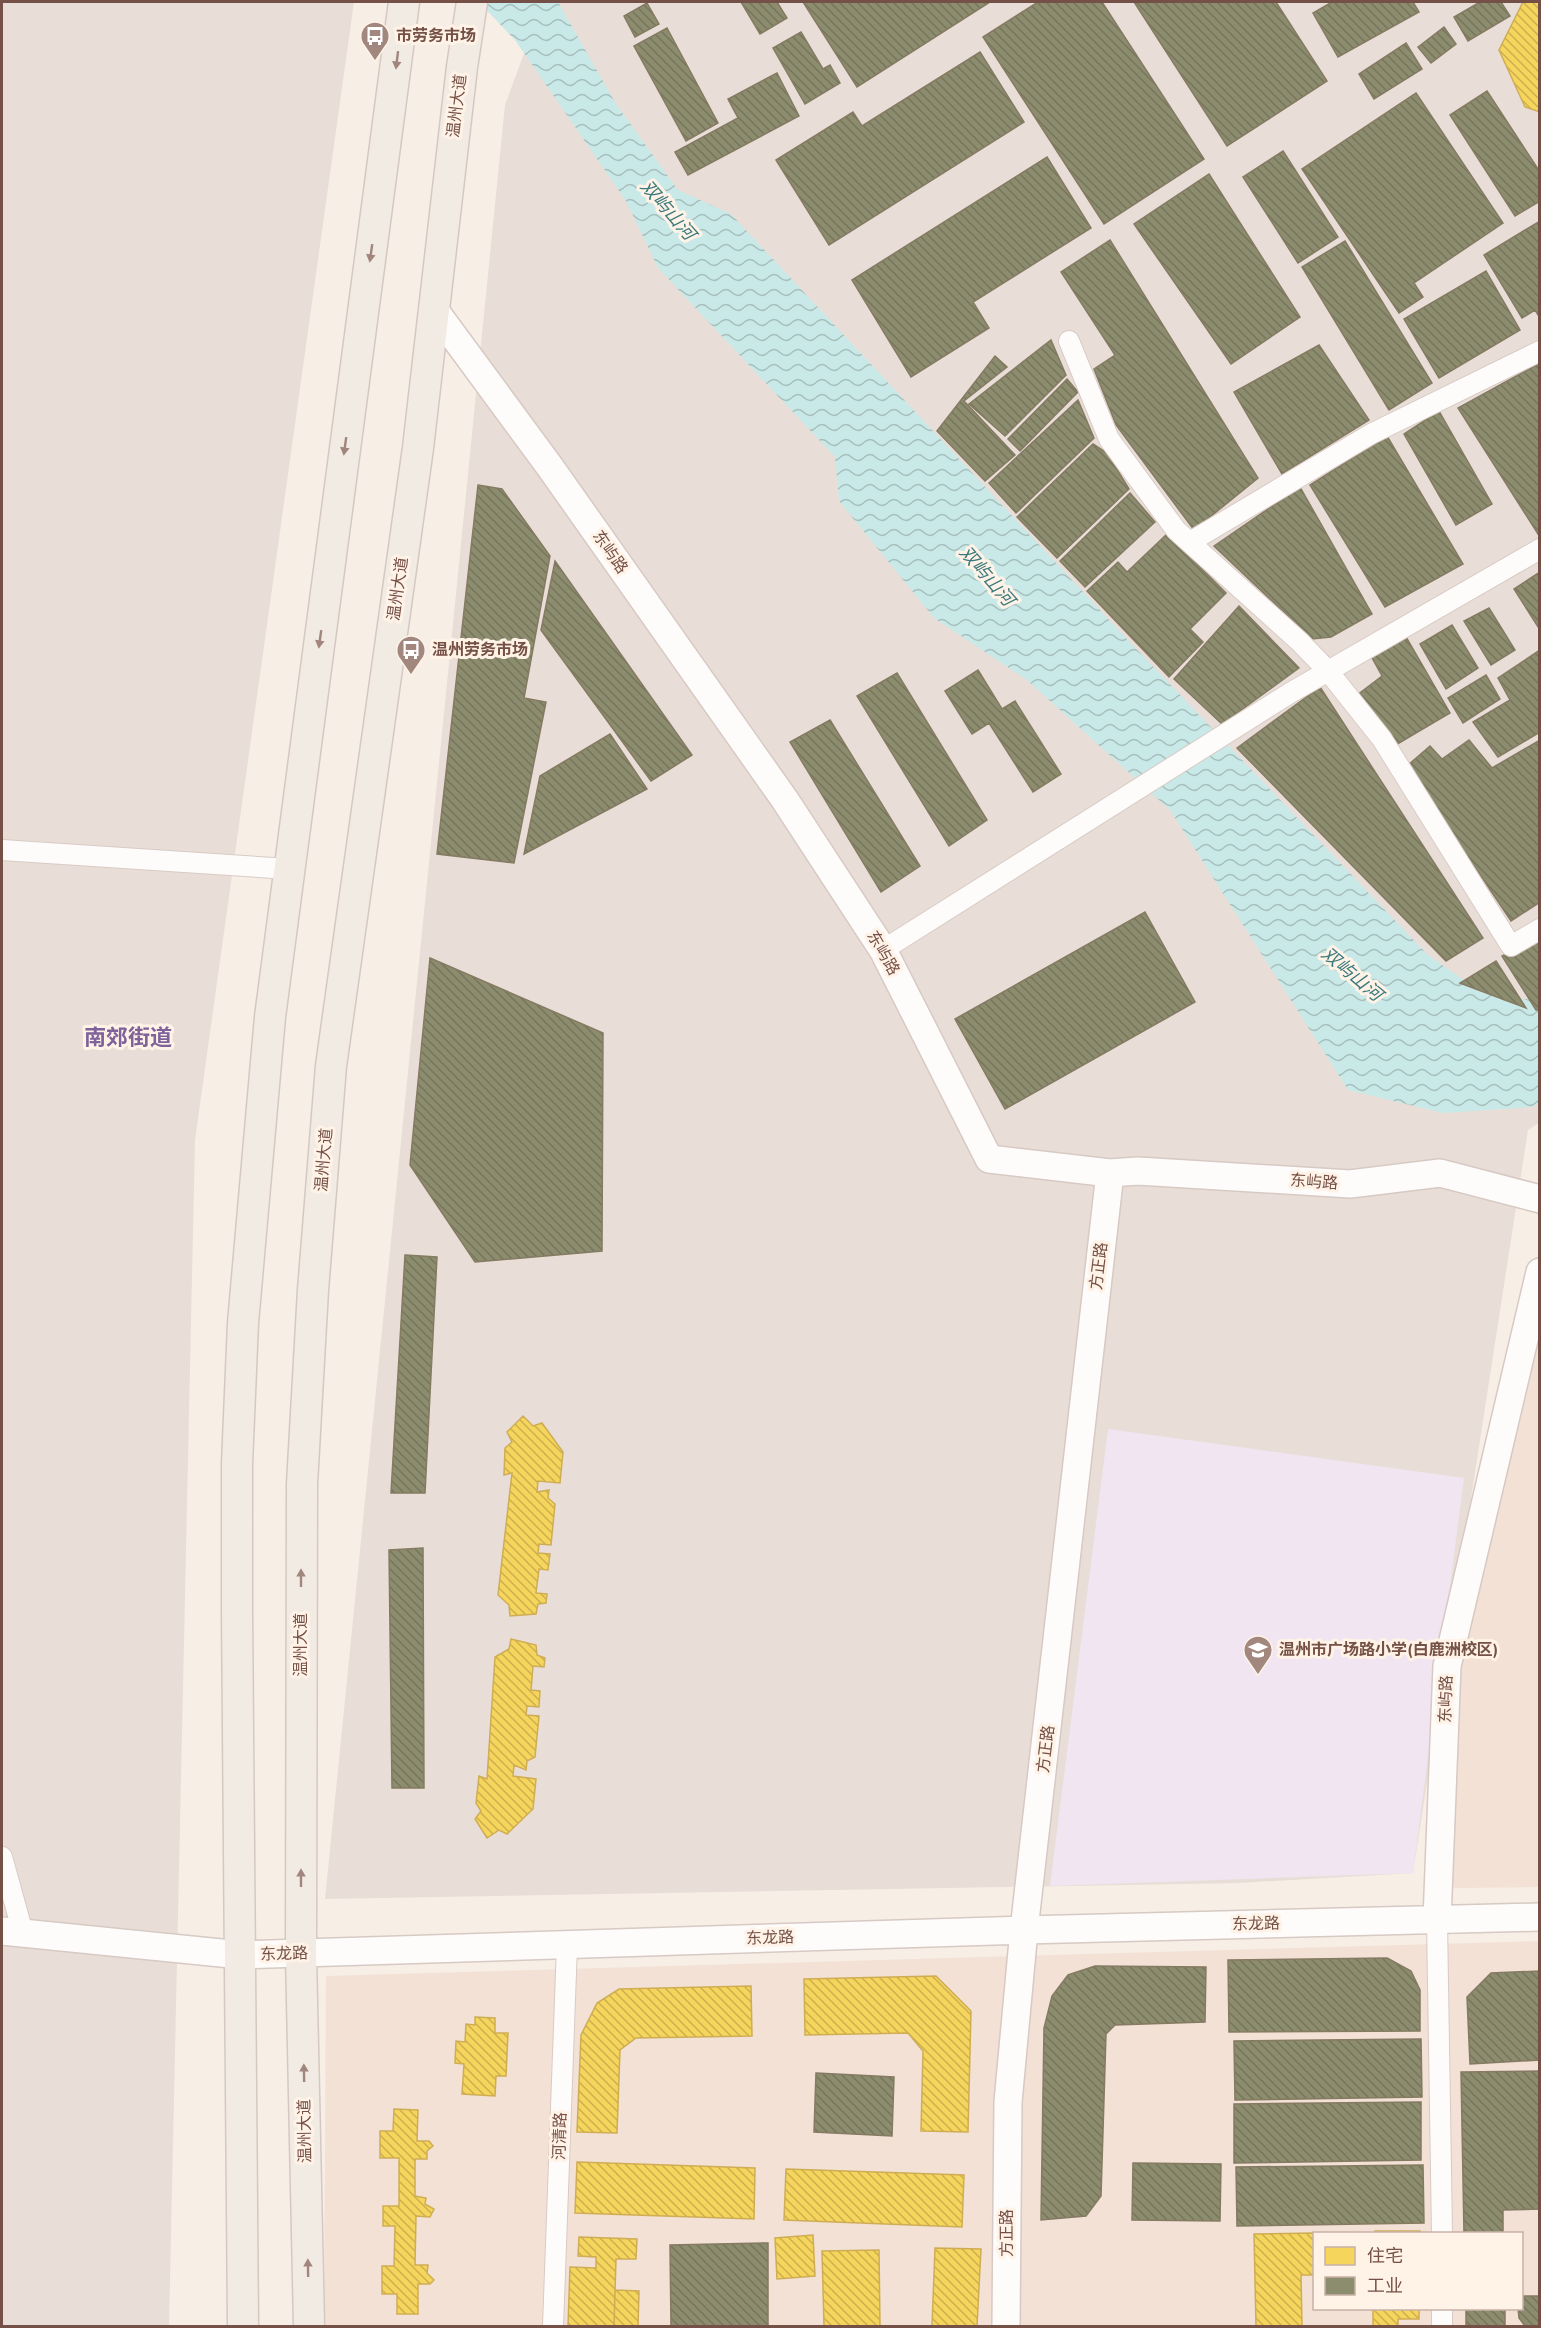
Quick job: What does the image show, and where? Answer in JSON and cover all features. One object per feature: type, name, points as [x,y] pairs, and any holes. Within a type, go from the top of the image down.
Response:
[{"type":"main road","points":[[243,2326],[237,1498],[243,1323],[270,1017],[404,2]]},
{"type":"main road","name":"温州大道","points":[[309,2326],[301,1954],[302,1484],[313,1290],[331,1066],[418,448],[470,13]]},
{"type":"street","name":"东屿路","points":[[433,308],[550,467],[785,800],[884,950],[989,1159],[1110,1173],[1138,1171],[1350,1184],[1440,1173],[1539,1199]]},
{"type":"street","points":[[1070,341],[1109,439],[1176,530],[1300,642],[1328,671],[1382,739],[1511,946],[1539,929]]},
{"type":"street","points":[[1190,542],[1371,434],[1539,351]]},
{"type":"street","points":[[884,950],[1226,733],[1539,549]]},
{"type":"street","points":[[2,850],[289,869]]},
{"type":"street","name":"方正路","points":[[1006,2326],[1008,2102],[1024,1930],[1110,1173]]},
{"type":"street","name":"东屿路","points":[[1437,1920],[1447,1666],[1539,1272]]},
{"type":"street","points":[[2,1857],[12,1932]]},
{"type":"street","name":"东龙路","points":[[12,1932],[241,1955],[1024,1930],[1539,1917]]},
{"type":"street","points":[[1437,1920],[1442,2232]]},
{"type":"street","name":"河清路","points":[[553,2326],[567,1945]]},
{"type":"street","points":[[1442,2310],[1442,2326]]},
{"type":"shaded area","points":[[2,2],[354,2],[195,1140],[169,2326],[2,2326]]},
{"type":"shaded area","points":[[543,2],[1539,2],[1539,1123],[1528,1130],[1413,1873],[1239,1883],[325,1899],[505,105]]},
{"type":"shaded area","points":[[1539,1279],[1539,1887],[1451,1888],[1459,1660]]},
{"type":"shaded area","name":"温州市广场路小学(白鹿洲校区)","points":[[1108,1429],[1464,1478],[1413,1873],[1050,1886]]},
{"type":"shaded area","points":[[1539,1941],[1539,2326],[324,2326],[326,1976]]},
{"type":"water","name":"双屿山河","points":[[479,2],[558,2],[616,104],[678,190],[731,214],[1124,636],[1428,955],[1481,992],[1539,1001],[1539,1103],[1533,1107],[1443,1113],[1348,1090],[1170,810],[1027,680],[934,618],[839,501],[835,457],[658,268],[626,201],[515,40]]},
{"type":"building: 住宅","points":[[1523,2],[1540,2],[1540,112],[1525,107],[1499,50]]},
{"type":"building: 住宅","points":[[523,1416],[533,1426],[542,1423],[563,1452],[560,1483],[538,1481],[537,1492],[549,1490],[548,1498],[555,1504],[551,1545],[539,1544],[538,1553],[550,1554],[548,1570],[539,1569],[536,1593],[547,1594],[546,1603],[538,1604],[536,1614],[510,1616],[509,1605],[498,1595],[512,1473],[504,1475],[505,1448],[512,1442],[507,1432]]},
{"type":"building: 住宅","points":[[511,1639],[536,1645],[537,1655],[545,1658],[544,1667],[533,1666],[531,1690],[540,1691],[539,1707],[527,1706],[526,1715],[539,1716],[535,1757],[527,1761],[526,1770],[514,1765],[513,1776],[536,1779],[533,1809],[507,1834],[499,1830],[487,1838],[475,1819],[481,1811],[476,1803],[479,1776],[487,1779],[495,1657],[509,1649]]},
{"type":"building: 住宅","points":[[936,1976],[971,2011],[968,2132],[921,2131],[923,2051],[908,2033],[805,2035],[804,1979]]},
{"type":"building: 住宅","points":[[751,1986],[752,2036],[636,2038],[620,2050],[617,2133],[577,2132],[581,2035],[597,2003],[619,1989]]},
{"type":"building: 住宅","points":[[475,2017],[495,2018],[495,2033],[508,2033],[506,2076],[496,2076],[495,2096],[462,2094],[464,2064],[455,2063],[456,2041],[465,2042],[466,2024],[475,2025]]},
{"type":"building: 住宅","points":[[394,2109],[418,2110],[417,2141],[429,2141],[433,2146],[427,2151],[427,2159],[415,2159],[415,2196],[426,2198],[425,2204],[434,2209],[430,2217],[416,2216],[415,2265],[428,2265],[427,2273],[434,2280],[430,2284],[418,2284],[418,2314],[397,2314],[397,2294],[382,2294],[382,2266],[394,2266],[395,2226],[383,2226],[383,2206],[399,2206],[399,2158],[380,2158],[380,2131],[393,2131]]},
{"type":"building: 住宅","points":[[577,2162],[755,2168],[754,2219],[575,2213]]},
{"type":"building: 住宅","points":[[786,2169],[964,2175],[962,2227],[784,2220]]},
{"type":"building: 住宅","points":[[1375,2231],[1420,2231],[1420,2232]]},
{"type":"building: 住宅","points":[[1313,2233],[1313,2275],[1301,2275],[1302,2326],[1256,2326],[1254,2234]]},
{"type":"building: 住宅","points":[[813,2235],[815,2276],[777,2279],[775,2238]]},
{"type":"building: 住宅","points":[[579,2237],[637,2239],[636,2259],[616,2259],[614,2326],[568,2326],[570,2267],[596,2268],[596,2257],[578,2256]]},
{"type":"building: 住宅","points":[[935,2248],[981,2249],[977,2326],[932,2326]]},
{"type":"building: 住宅","points":[[879,2250],[880,2326],[824,2326],[822,2251]]},
{"type":"building: 住宅","points":[[615,2290],[639,2291],[638,2326],[614,2326]]},
{"type":"building: 住宅","points":[[1373,2310],[1419,2310],[1419,2319],[1398,2319],[1398,2326],[1373,2326]]},
{"type":"building: 工业","points":[[741,2],[777,2],[787,18],[760,34]]},
{"type":"building: 工业","points":[[803,2],[990,2],[857,87]]},
{"type":"building: 工业","points":[[1038,2],[1102,2],[1204,159],[1104,224],[983,37]]},
{"type":"building: 工业","points":[[1134,2],[1276,2],[1327,81],[1227,146]]},
{"type":"building: 工业","points":[[1332,2],[1413,2],[1419,12],[1338,57],[1313,13]]},
{"type":"building: 工业","points":[[1480,2],[1501,2],[1510,16],[1468,41],[1454,17]]},
{"type":"building: 工业","points":[[647,3],[659,24],[635,37],[624,16]]},
{"type":"building: 工业","points":[[1444,27],[1456,44],[1431,63],[1418,47]]},
{"type":"building: 工业","points":[[667,28],[718,123],[686,141],[634,46]]},
{"type":"building: 工业","points":[[801,32],[823,69],[830,65],[840,83],[805,104],[773,48]]},
{"type":"building: 工业","points":[[1406,43],[1422,69],[1374,99],[1359,74]]},
{"type":"building: 工业","points":[[980,52],[1024,122],[829,245],[776,160],[853,112],[862,126]]},
{"type":"building: 工业","points":[[777,73],[799,116],[688,175],[675,152],[738,118],[728,99]]},
{"type":"building: 工业","points":[[1487,91],[1540,172],[1540,201],[1515,216],[1450,115]]},
{"type":"building: 工业","points":[[1416,93],[1503,223],[1414,283],[1423,297],[1399,313],[1302,169]]},
{"type":"building: 工业","points":[[1283,151],[1338,237],[1298,263],[1243,177]]},
{"type":"building: 工业","points":[[1047,157],[1091,228],[973,302],[989,328],[911,377],[852,280]]},
{"type":"building: 工业","points":[[1209,174],[1300,317],[1231,364],[1134,224]]},
{"type":"building: 工业","points":[[1540,221],[1540,318],[1535,310],[1522,318],[1484,255]]},
{"type":"building: 工业","points":[[1110,240],[1258,478],[1194,530],[1116,425],[1094,369],[1115,355],[1061,272]]},
{"type":"building: 工业","points":[[1345,241],[1432,383],[1389,410],[1302,267]]},
{"type":"building: 工业","points":[[1486,271],[1520,330],[1439,378],[1404,319]]},
{"type":"building: 工业","points":[[1051,340],[1066,375],[1005,436],[969,404]]},
{"type":"building: 工业","points":[[1319,345],[1369,420],[1282,474],[1234,392]]},
{"type":"building: 工业","points":[[995,356],[1007,367],[964,401],[1015,455],[985,481],[937,431]]},
{"type":"building: 工业","points":[[1540,363],[1540,533],[1538,534],[1458,408]]},
{"type":"building: 工业","points":[[1067,379],[1078,392],[1020,451],[1008,439]]},
{"type":"building: 工业","points":[[1078,400],[1094,438],[1016,513],[989,483]]},
{"type":"building: 工业","points":[[1439,411],[1492,504],[1456,525],[1404,434]]},
{"type":"building: 工业","points":[[1387,436],[1463,564],[1385,607],[1310,485]]},
{"type":"building: 工业","points":[[1093,444],[1107,453],[1129,489],[1057,558],[1017,517]]},
{"type":"building: 工业","points":[[478,485],[502,489],[550,556],[524,698],[546,702],[514,863],[437,854]]},
{"type":"building: 工业","points":[[1300,487],[1372,614],[1331,637],[1312,639],[1214,546]]},
{"type":"building: 工业","points":[[1130,493],[1155,522],[1085,587],[1060,561]]},
{"type":"building: 工业","points":[[1167,534],[1226,593],[1190,629],[1203,642],[1169,677],[1087,591],[1118,562],[1127,572]]},
{"type":"building: 工业","points":[[555,561],[692,755],[651,781],[541,630]]},
{"type":"building: 工业","points":[[1540,572],[1540,630],[1514,589]]},
{"type":"building: 工业","points":[[1239,606],[1299,668],[1222,724],[1174,679]]},
{"type":"building: 工业","points":[[1489,608],[1515,650],[1491,665],[1464,621]]},
{"type":"building: 工业","points":[[1452,625],[1478,668],[1446,689],[1420,644]]},
{"type":"building: 工业","points":[[1405,635],[1450,713],[1394,746],[1356,696],[1382,676],[1371,656]]},
{"type":"building: 工业","points":[[1540,650],[1540,732],[1498,757],[1473,722],[1510,700],[1498,678]]},
{"type":"building: 工业","points":[[978,670],[1002,709],[1015,701],[1061,774],[1033,792],[989,723],[972,734],[945,691]]},
{"type":"building: 工业","points":[[897,673],[987,820],[949,846],[857,696]]},
{"type":"building: 工业","points":[[1486,675],[1500,699],[1463,723],[1448,698]]},
{"type":"building: 工业","points":[[1320,687],[1483,938],[1446,961],[1237,748]]},
{"type":"building: 工业","points":[[830,720],[920,866],[881,892],[790,742]]},
{"type":"building: 工业","points":[[610,734],[647,789],[524,854],[540,776]]},
{"type":"building: 工业","points":[[1469,740],[1492,768],[1540,740],[1540,902],[1511,921],[1407,766],[1430,746],[1442,759]]},
{"type":"building: 工业","points":[[1145,912],[1195,1002],[1005,1109],[955,1019]]},
{"type":"building: 工业","points":[[1539,936],[1540,1010],[1536,1010],[1502,956]]},
{"type":"building: 工业","points":[[430,958],[603,1033],[602,1251],[475,1262],[410,1165]]},
{"type":"building: 工业","points":[[1496,961],[1526,1008],[1460,983]]},
{"type":"building: 工业","points":[[405,1255],[437,1257],[425,1493],[391,1493]]},
{"type":"building: 工业","points":[[423,1548],[424,1788],[392,1788],[389,1550]]},
{"type":"building: 工业","points":[[1387,1958],[1411,1971],[1420,1990],[1420,2031],[1229,2032],[1228,1960]]},
{"type":"building: 工业","points":[[1095,1966],[1206,1967],[1205,2022],[1115,2025],[1106,2034],[1101,2196],[1086,2216],[1041,2220],[1044,2028],[1052,1996],[1068,1975]]},
{"type":"building: 工业","points":[[1540,1971],[1540,2060],[1470,2064],[1467,1997],[1491,1973]]},
{"type":"building: 工业","points":[[1421,2039],[1422,2097],[1235,2100],[1234,2041]]},
{"type":"building: 工业","points":[[1540,2071],[1540,2209],[1503,2210],[1503,2232],[1464,2232],[1461,2072]]},
{"type":"building: 工业","points":[[816,2073],[894,2077],[892,2136],[814,2132]]},
{"type":"building: 工业","points":[[1421,2102],[1421,2160],[1234,2163],[1234,2104]]},
{"type":"building: 工业","points":[[1133,2163],[1221,2164],[1220,2221],[1132,2220]]},
{"type":"building: 工业","points":[[1423,2165],[1424,2223],[1237,2226],[1236,2167]]},
{"type":"building: 工业","points":[[768,2243],[768,2326],[671,2326],[670,2245]]},
{"type":"building: 工业","points":[[1523,2296],[1540,2296],[1540,2326],[1525,2326],[1519,2318],[1518,2310],[1523,2310]]},
{"type":"building: 工业","points":[[1466,2310],[1505,2310],[1505,2326],[1466,2326]]},
{"type":"place","name":"市劳务市场","points":[[375,62]]},
{"type":"place","name":"温州劳务市场","points":[[411,676]]},
{"type":"place","name":"温州市广场路小学(白鹿洲校区)","points":[[1258,1676]]},
{"type":"district","name":"南郊街道","points":[[128,1038]]}]
